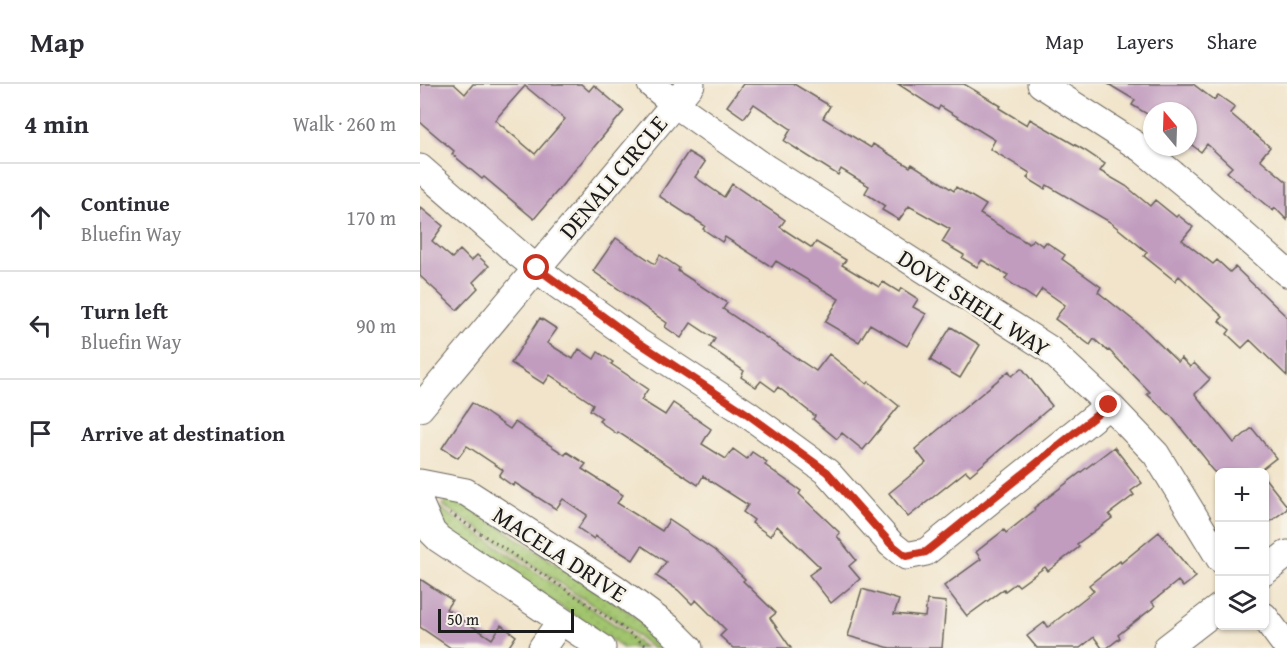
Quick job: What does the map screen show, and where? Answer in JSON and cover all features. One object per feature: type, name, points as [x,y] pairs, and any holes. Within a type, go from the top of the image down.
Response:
[{"type":"street","name":"DOVE SHELL WAY","points":[[651,84],[683,94],[767,169],[1049,349],[1109,405],[1156,454],[1215,551]]},
{"type":"street","points":[[1041,84],[1142,149],[1287,273]]},
{"type":"street","name":"DENALI CIRCLE","points":[[420,408],[683,94]]},
{"type":"street","points":[[420,168],[537,268],[638,342],[746,413],[827,472],[891,544],[906,556],[926,552],[1109,405]]},
{"type":"street","name":"MACELA DRIVE","points":[[420,483],[466,492],[615,588],[669,628],[689,648]]},
{"type":"street","points":[[420,504],[432,532],[439,539],[602,648]]},
{"type":"street","points":[[1269,568],[1287,554]]},
{"type":"street","points":[[1167,648],[1215,611]]},
{"type":"street","points":[[542,648],[560,622]]},
{"type":"street","points":[[1269,623],[1287,647]]},
{"type":"path","points":[[447,511],[636,637],[649,648]]},
{"type":"green space","points":[[459,500],[624,608],[674,648],[652,648],[626,627],[442,505],[447,501]]},
{"type":"green space","points":[[440,508],[623,630],[645,648],[623,648],[446,530],[437,517]]},
{"type":"building","points":[[420,84],[454,84],[465,94],[473,84],[581,84],[589,91],[594,85],[624,111],[534,219],[484,177],[482,179],[452,154],[454,151],[420,122]],"holes":[[[525,86],[565,119],[535,154],[495,120]]]},
{"type":"building","points":[[743,84],[794,84],[830,106],[823,118],[871,148],[873,144],[910,167],[912,164],[954,191],[956,187],[986,205],[980,214],[1029,244],[1033,239],[1043,246],[1046,242],[1065,255],[1062,259],[1101,287],[1098,292],[1143,328],[1178,362],[1181,358],[1190,367],[1194,363],[1210,379],[1195,394],[1234,443],[1252,428],[1276,458],[1263,468],[1215,468],[1214,472],[1172,417],[1147,394],[1150,392],[1109,350],[1094,339],[1090,345],[1055,319],[1065,305],[1042,289],[1035,299],[1005,279],[1008,275],[982,260],[977,267],[962,258],[964,255],[942,242],[950,229],[909,206],[899,220],[882,210],[885,206],[865,193],[869,186],[841,169],[838,175],[784,141],[791,129],[754,104],[744,118],[727,106]]},
{"type":"building","points":[[898,84],[964,84],[1027,125],[1030,119],[1084,150],[1105,164],[1100,171],[1126,186],[1150,206],[1155,200],[1176,217],[1178,215],[1193,227],[1182,240],[1213,264],[1217,260],[1230,272],[1235,267],[1287,317],[1287,376],[1250,340],[1242,348],[1227,334],[1230,330],[1219,321],[1223,317],[1179,276],[1175,281],[1144,256],[1147,252],[1110,222],[1047,185],[1045,189],[1027,178],[1030,173],[990,149],[995,140],[940,106],[938,110]]},
{"type":"building","points":[[1108,84],[1193,84],[1214,100],[1218,95],[1235,107],[1230,113],[1270,147],[1260,159],[1287,182],[1287,220],[1275,208],[1273,211],[1227,172],[1232,167],[1207,144],[1201,152],[1197,149],[1197,102],[1143,102],[1143,112],[1132,105],[1135,100]]},
{"type":"building","points":[[688,152],[705,162],[695,177],[724,197],[732,184],[785,220],[780,227],[812,248],[816,242],[846,260],[842,265],[879,287],[883,282],[899,292],[901,288],[918,299],[913,307],[926,314],[907,346],[870,324],[859,342],[825,322],[839,299],[776,261],[772,267],[725,237],[722,242],[703,229],[705,226],[659,196]]},
{"type":"building","points":[[420,207],[443,226],[432,241],[452,258],[460,250],[471,261],[477,255],[489,266],[473,282],[478,288],[457,310],[420,276]]},
{"type":"building","points":[[616,238],[655,264],[660,255],[679,268],[678,271],[727,303],[723,309],[816,371],[829,354],[899,406],[863,450],[842,433],[837,439],[813,419],[815,416],[778,387],[775,391],[761,381],[756,387],[741,377],[744,371],[710,347],[715,339],[691,323],[681,338],[665,327],[667,323],[593,271]]},
{"type":"building","points":[[540,318],[557,329],[547,343],[573,359],[579,349],[594,359],[598,352],[613,362],[611,364],[648,389],[641,400],[665,415],[673,403],[711,429],[702,444],[726,459],[733,449],[747,459],[752,452],[767,462],[765,465],[801,491],[799,494],[840,533],[837,536],[856,560],[849,566],[860,579],[831,603],[809,575],[820,567],[777,526],[770,536],[752,523],[754,520],[743,512],[748,505],[703,476],[698,485],[618,432],[617,434],[599,421],[602,418],[590,410],[593,404],[550,375],[544,384],[511,363]]},
{"type":"building","points":[[951,327],[980,345],[960,378],[930,360]]},
{"type":"building","points":[[1022,368],[1052,406],[970,475],[966,471],[908,517],[889,493],[926,463],[915,449],[1009,371],[1012,376]]},
{"type":"building","points":[[472,403],[510,429],[515,422],[565,455],[567,452],[586,464],[582,469],[623,495],[617,503],[662,531],[669,520],[714,550],[776,613],[770,618],[791,648],[733,648],[720,636],[726,630],[696,600],[692,604],[678,590],[656,576],[666,562],[642,546],[633,560],[578,528],[587,515],[563,499],[556,509],[515,483],[513,486],[499,476],[503,470],[467,446],[458,458],[442,448]]},
{"type":"building","points":[[1114,447],[1142,483],[1131,491],[1134,495],[1109,514],[1112,518],[1077,544],[1079,547],[1048,571],[1045,567],[1019,586],[1016,583],[1005,591],[1004,589],[967,616],[944,586],[981,559],[976,552],[1004,530],[1006,533],[1035,510],[1034,508]]},
{"type":"building","points":[[1269,483],[1287,506],[1287,509],[1269,522]]},
{"type":"building","points":[[1159,532],[1196,577],[1183,587],[1178,581],[1152,602],[1155,606],[1118,635],[1120,638],[1107,648],[1102,648],[1094,637],[1080,648],[1037,648],[1027,636],[1045,622],[1048,627],[1094,591],[1089,585]]},
{"type":"building","points":[[420,579],[452,600],[446,609],[492,639],[501,625],[516,636],[508,648],[451,648],[420,627]]},
{"type":"building","points":[[862,589],[899,600],[894,614],[925,617],[927,600],[946,602],[942,648],[890,648],[848,636]]},
{"type":"route","points":[[537,268],[638,342],[746,413],[827,472],[891,544],[906,556],[926,552],[1109,405]]}]
